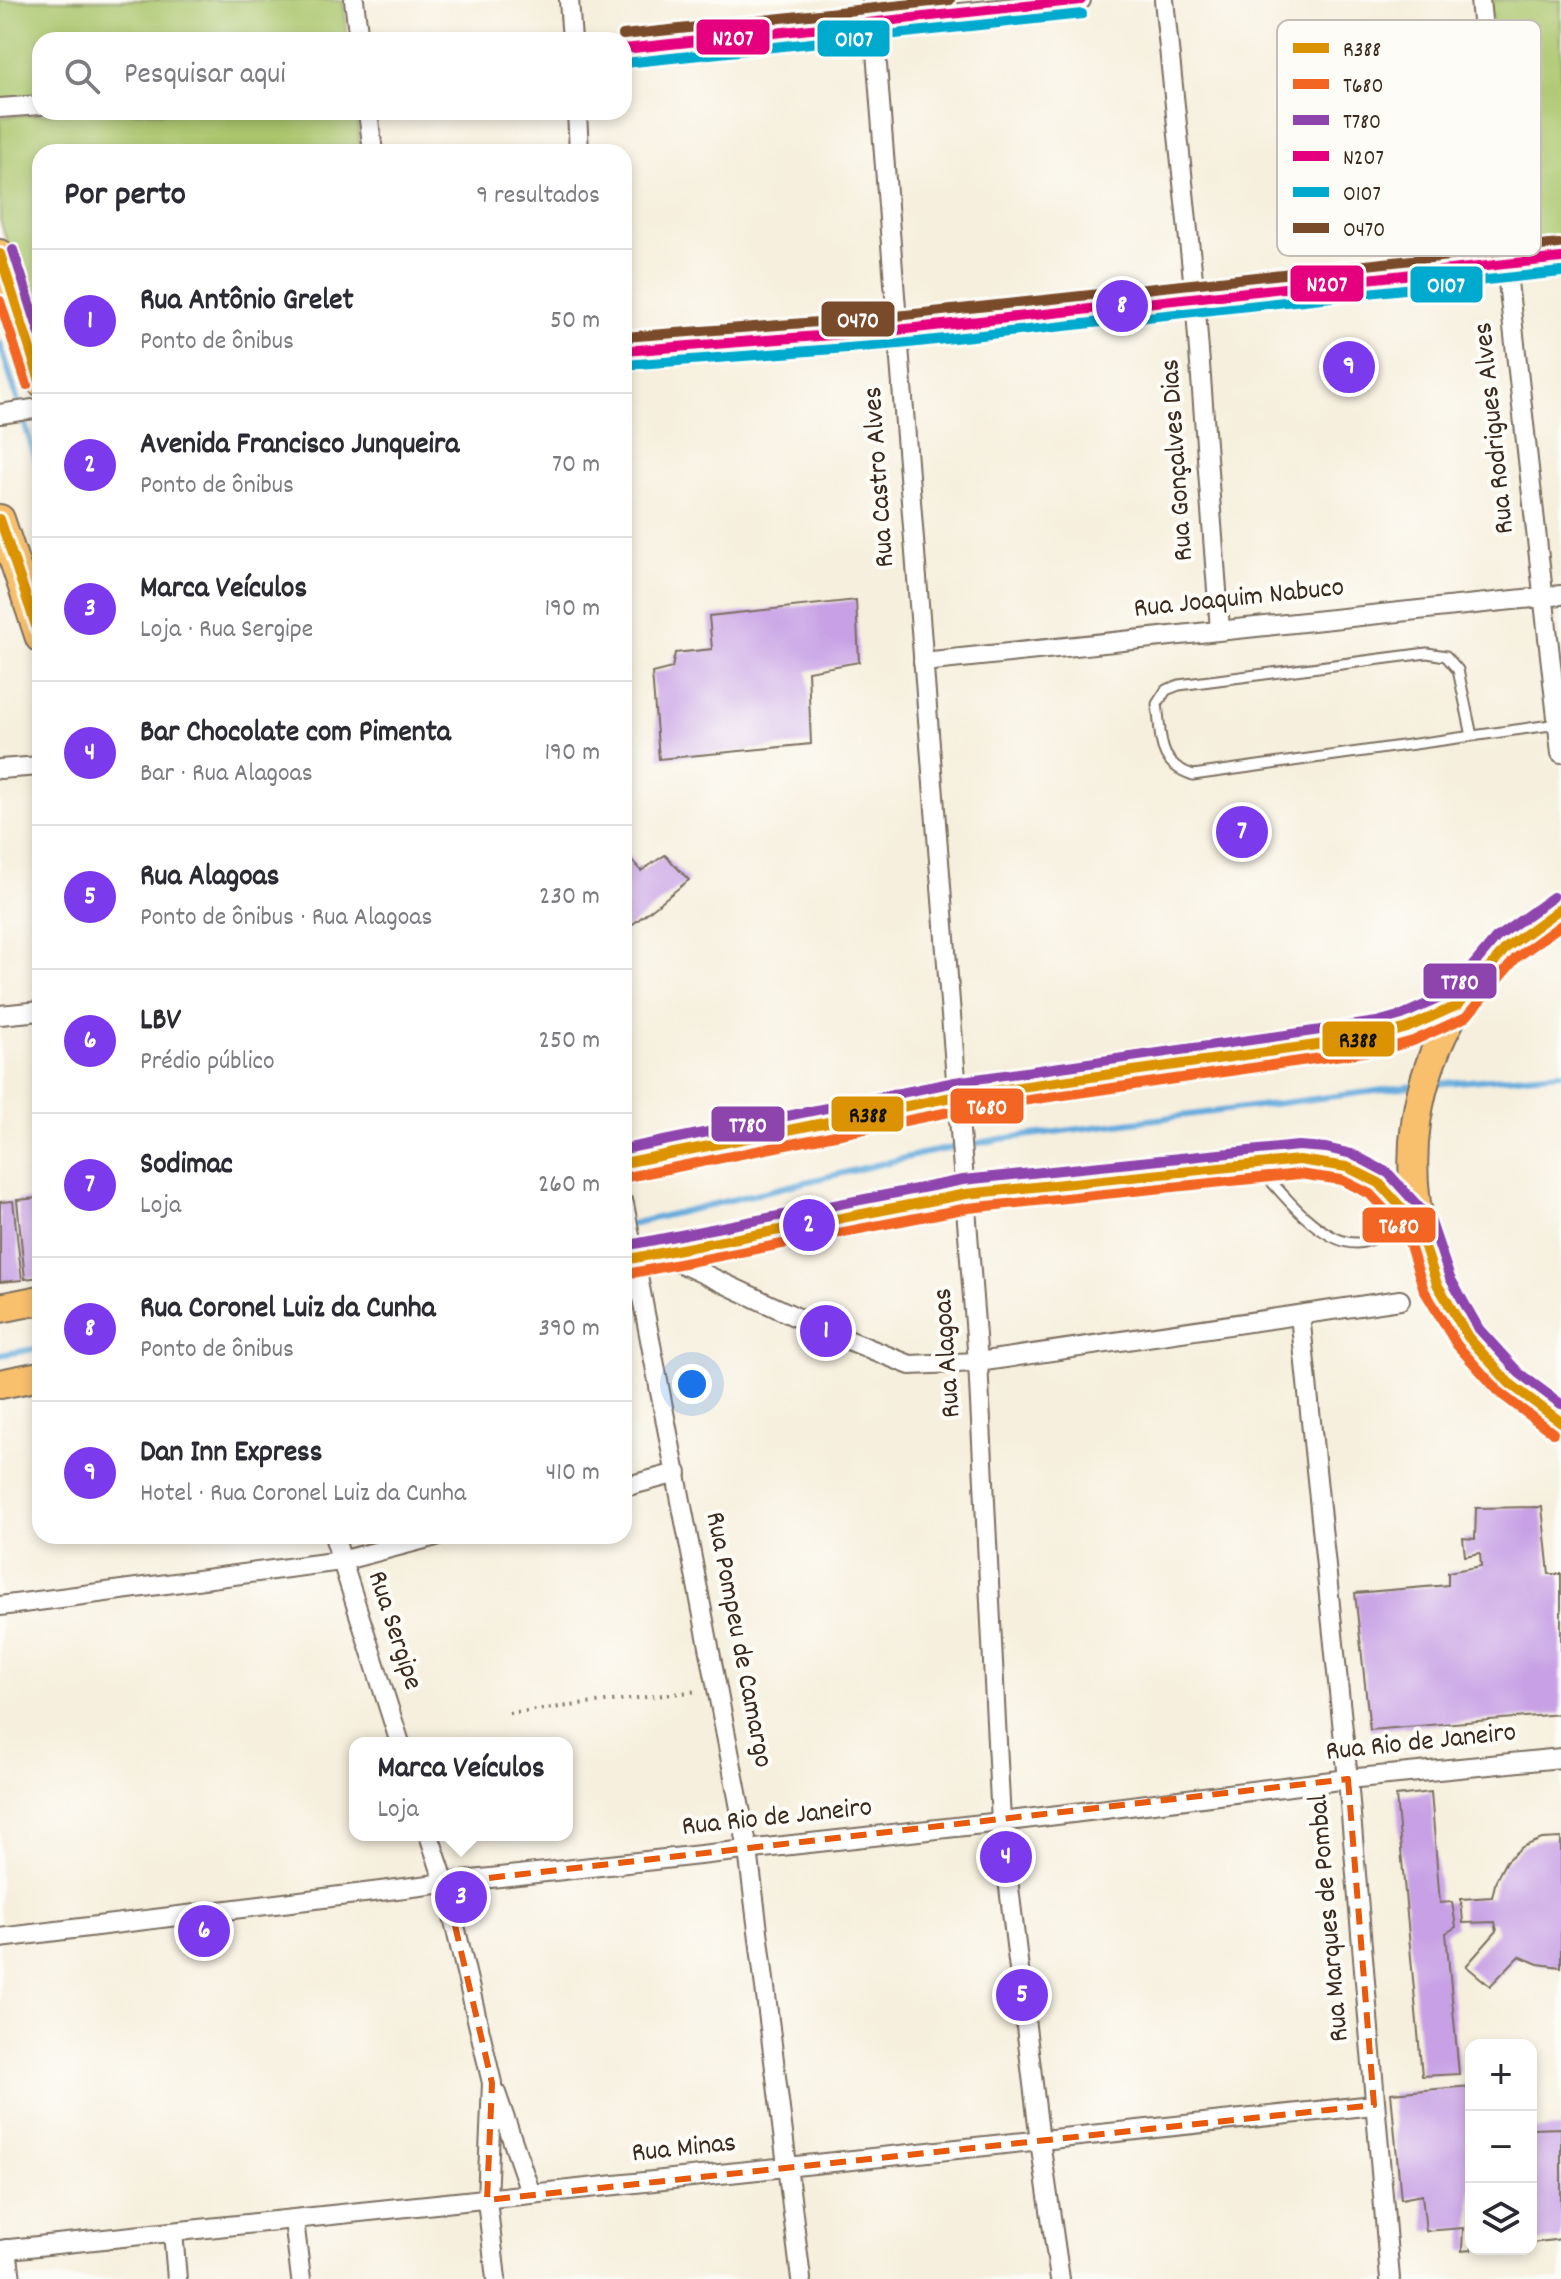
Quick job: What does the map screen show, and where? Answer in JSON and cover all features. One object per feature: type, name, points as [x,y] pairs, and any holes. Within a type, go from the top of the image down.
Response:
[{"type":"main road","points":[[0,254],[32,356]]},
{"type":"main road","points":[[0,519],[5,550],[32,618]]},
{"type":"main road","points":[[1412,1220],[1414,1125],[1423,1084],[1437,1044],[1458,1005],[1506,948],[1561,908]]},
{"type":"main road","points":[[632,1162],[1380,1036],[1407,1028],[1458,1005]]},
{"type":"main road","points":[[638,1253],[965,1190],[1299,1160],[1325,1162],[1347,1167],[1379,1183],[1412,1220],[1437,1284],[1468,1337],[1509,1383],[1561,1420]]},
{"type":"main road","points":[[0,1308],[32,1302]]},
{"type":"main road","points":[[0,1384],[32,1378]]},
{"type":"street","points":[[354,0],[358,32]]},
{"type":"street","points":[[569,0],[571,32]]},
{"type":"street","name":"Rua Castro Alves","points":[[872,0],[923,662]]},
{"type":"street","points":[[632,48],[1081,0]]},
{"type":"street","name":"Rua Gonçalves Dias","points":[[1164,0],[1195,298],[1220,630]]},
{"type":"street","name":"Rua Rodrigues Alves","points":[[1480,0],[1482,20]]},
{"type":"street","points":[[0,108],[32,106]]},
{"type":"street","points":[[369,120],[372,144]]},
{"type":"street","points":[[577,120],[579,144]]},
{"type":"street","name":"Rua Rodrigues Alves","points":[[1505,256],[1552,596],[1561,753]]},
{"type":"street","points":[[632,350],[897,330],[1561,258]]},
{"type":"street","points":[[0,414],[32,409]]},
{"type":"street","name":"Rua Joaquim Nabuco","points":[[923,662],[1552,596]]},
{"type":"street","name":"Rua Alagoas","points":[[923,662],[978,1362],[1001,1822],[1060,2279]]},
{"type":"street","points":[[0,769],[32,767]]},
{"type":"street","points":[[0,1015],[32,1012]]},
{"type":"street","name":"Rua Pompeu de Camargo","points":[[632,1232],[748,1850],[801,2279]]},
{"type":"street","points":[[638,1253],[910,1365],[978,1362],[1400,1300]]},
{"type":"street","name":"Rua Marques de Pombal","points":[[1300,1315],[1348,1779],[1390,2279]]},
{"type":"street","points":[[632,1485],[677,1473]]},
{"type":"street","name":"Rua Sergipe","points":[[336,1544],[398,1737]]},
{"type":"street","points":[[0,1606],[341,1561],[406,1544]]},
{"type":"street","name":"Rua Rio de Janeiro","points":[[0,1938],[445,1883],[1001,1822],[1348,1779],[1561,1758]]},
{"type":"street","points":[[431,1841],[445,1883],[492,2083],[531,2194]]},
{"type":"street","points":[[492,2083],[487,2200],[496,2279]]},
{"type":"street","name":"Rua Minas","points":[[4,2250],[1374,2105]]},
{"type":"street","points":[[294,2220],[301,2279]]},
{"type":"street","points":[[173,2232],[177,2279]]},
{"type":"street","points":[[4,2250],[11,2279]]},
{"type":"lane","points":[[1472,736],[1458,670],[1446,656],[1427,653],[1179,685],[1166,690],[1157,704],[1165,756],[1176,769],[1193,775],[1558,724]]},
{"type":"lane","points":[[1257,1164],[1289,1203],[1336,1238],[1357,1243],[1412,1220]]},
{"type":"path","points":[[509,1713],[717,1689]]},
{"type":"highlighted area","points":[[1348,1779],[1374,2105],[487,2200],[492,2083],[445,1883]]},
{"type":"green space","points":[[0,0],[343,0],[347,32],[32,32],[32,98],[0,100]]},
{"type":"green space","points":[[1489,0],[1561,0],[1561,249],[1541,251],[1541,20],[1491,20]]},
{"type":"green space","points":[[32,115],[32,120],[357,120],[360,144],[32,144],[32,319],[0,220],[0,117]]},
{"type":"building","points":[[856,600],[859,662],[808,671],[811,744],[659,759],[652,673],[672,668],[675,653],[712,649],[709,616]]},
{"type":"building","points":[[665,855],[689,880],[632,925],[632,860],[641,871]]},
{"type":"building","points":[[32,1199],[32,1278],[25,1279],[17,1200]]},
{"type":"building","points":[[13,1201],[22,1280],[0,1282],[0,1202]]},
{"type":"building","points":[[1542,1507],[1549,1574],[1561,1574],[1561,1714],[1370,1730],[1355,1593],[1448,1585],[1448,1572],[1481,1566],[1480,1553],[1465,1556],[1463,1538],[1475,1539],[1476,1508]]},
{"type":"building","points":[[1431,1792],[1440,1903],[1452,1902],[1456,1927],[1446,1933],[1459,2074],[1422,2076],[1396,1796]]},
{"type":"building","points":[[1561,1838],[1561,1967],[1538,1964],[1519,1956],[1490,1986],[1466,1966],[1497,1931],[1495,1922],[1463,1923],[1461,1899],[1492,1897],[1496,1880],[1506,1861],[1522,1847],[1542,1839]]},
{"type":"building","points":[[1465,2087],[1465,2251],[1462,2251],[1463,2228],[1426,2231],[1422,2195],[1401,2199],[1391,2093]]},
{"type":"building","points":[[1561,2128],[1561,2239],[1537,2242],[1537,2183],[1537,2129]]},
{"type":"waterway","points":[[0,343],[32,447]]},
{"type":"waterway","points":[[1434,1084],[1561,1073]]},
{"type":"waterway","points":[[632,1224],[926,1153],[1000,1139],[1415,1086]]},
{"type":"waterway","points":[[0,1355],[32,1349]]},
{"type":"transit line","name":"O470","points":[[632,34],[950,0]]},
{"type":"transit line","name":"N207","points":[[632,48],[1081,0]]},
{"type":"transit line","name":"O107","points":[[632,62],[1082,14]]},
{"type":"transit line","name":"O470","points":[[1541,246],[1559,244]]},
{"type":"transit line","name":"T780","points":[[13,250],[32,309]]},
{"type":"transit line","name":"R388","points":[[0,254],[32,356]]},
{"type":"transit line","name":"O470","points":[[632,336],[896,316],[1448,256]]},
{"type":"transit line","name":"N207","points":[[632,350],[897,330],[1561,258]]},
{"type":"transit line","name":"O107","points":[[632,364],[899,344],[1561,272]]},
{"type":"transit line","name":"T680","points":[[0,301],[27,385]]},
{"type":"transit line","name":"R388","points":[[0,519],[32,614]]},
{"type":"transit line","name":"T780","points":[[632,1147],[955,1082],[1377,1022],[1402,1015],[1449,994],[1496,938],[1553,897]]},
{"type":"transit line","name":"R388","points":[[632,1161],[957,1096],[1380,1036],[1407,1028],[1458,1005],[1506,948],[1561,908]]},
{"type":"transit line","name":"T680","points":[[632,1176],[959,1110],[1384,1049],[1413,1041],[1466,1017],[1516,958],[1561,925]]},
{"type":"transit line","name":"T780","points":[[632,1244],[963,1180],[1298,1146],[1326,1148],[1352,1154],[1388,1173],[1430,1219],[1450,1278],[1479,1329],[1519,1373],[1561,1404]]},
{"type":"transit line","name":"R388","points":[[632,1258],[966,1194],[1299,1160],[1347,1167],[1379,1183],[1418,1226],[1437,1284],[1468,1337],[1509,1383],[1561,1422]]},
{"type":"transit line","name":"T680","points":[[632,1273],[968,1208],[1299,1174],[1342,1180],[1370,1194],[1406,1233],[1424,1290],[1457,1345],[1500,1393],[1553,1433]]},
{"type":"place","name":"Rua Coronel Luiz da Cunha","points":[[1122,306]]},
{"type":"place","name":"Dan Inn Express","points":[[1349,367]]},
{"type":"place","name":"Sodimac","points":[[1242,832]]},
{"type":"place","name":"Avenida Francisco Junqueira","points":[[809,1225]]},
{"type":"place","name":"Rua Antônio Grelet","points":[[826,1331]]},
{"type":"place","name":"Bar Chocolate com Pimenta","points":[[1006,1857]]},
{"type":"place","name":"Marca Veículos","points":[[461,1897]]},
{"type":"place","name":"LBV","points":[[204,1931]]},
{"type":"place","name":"Rua Alagoas","points":[[1022,1995]]}]
